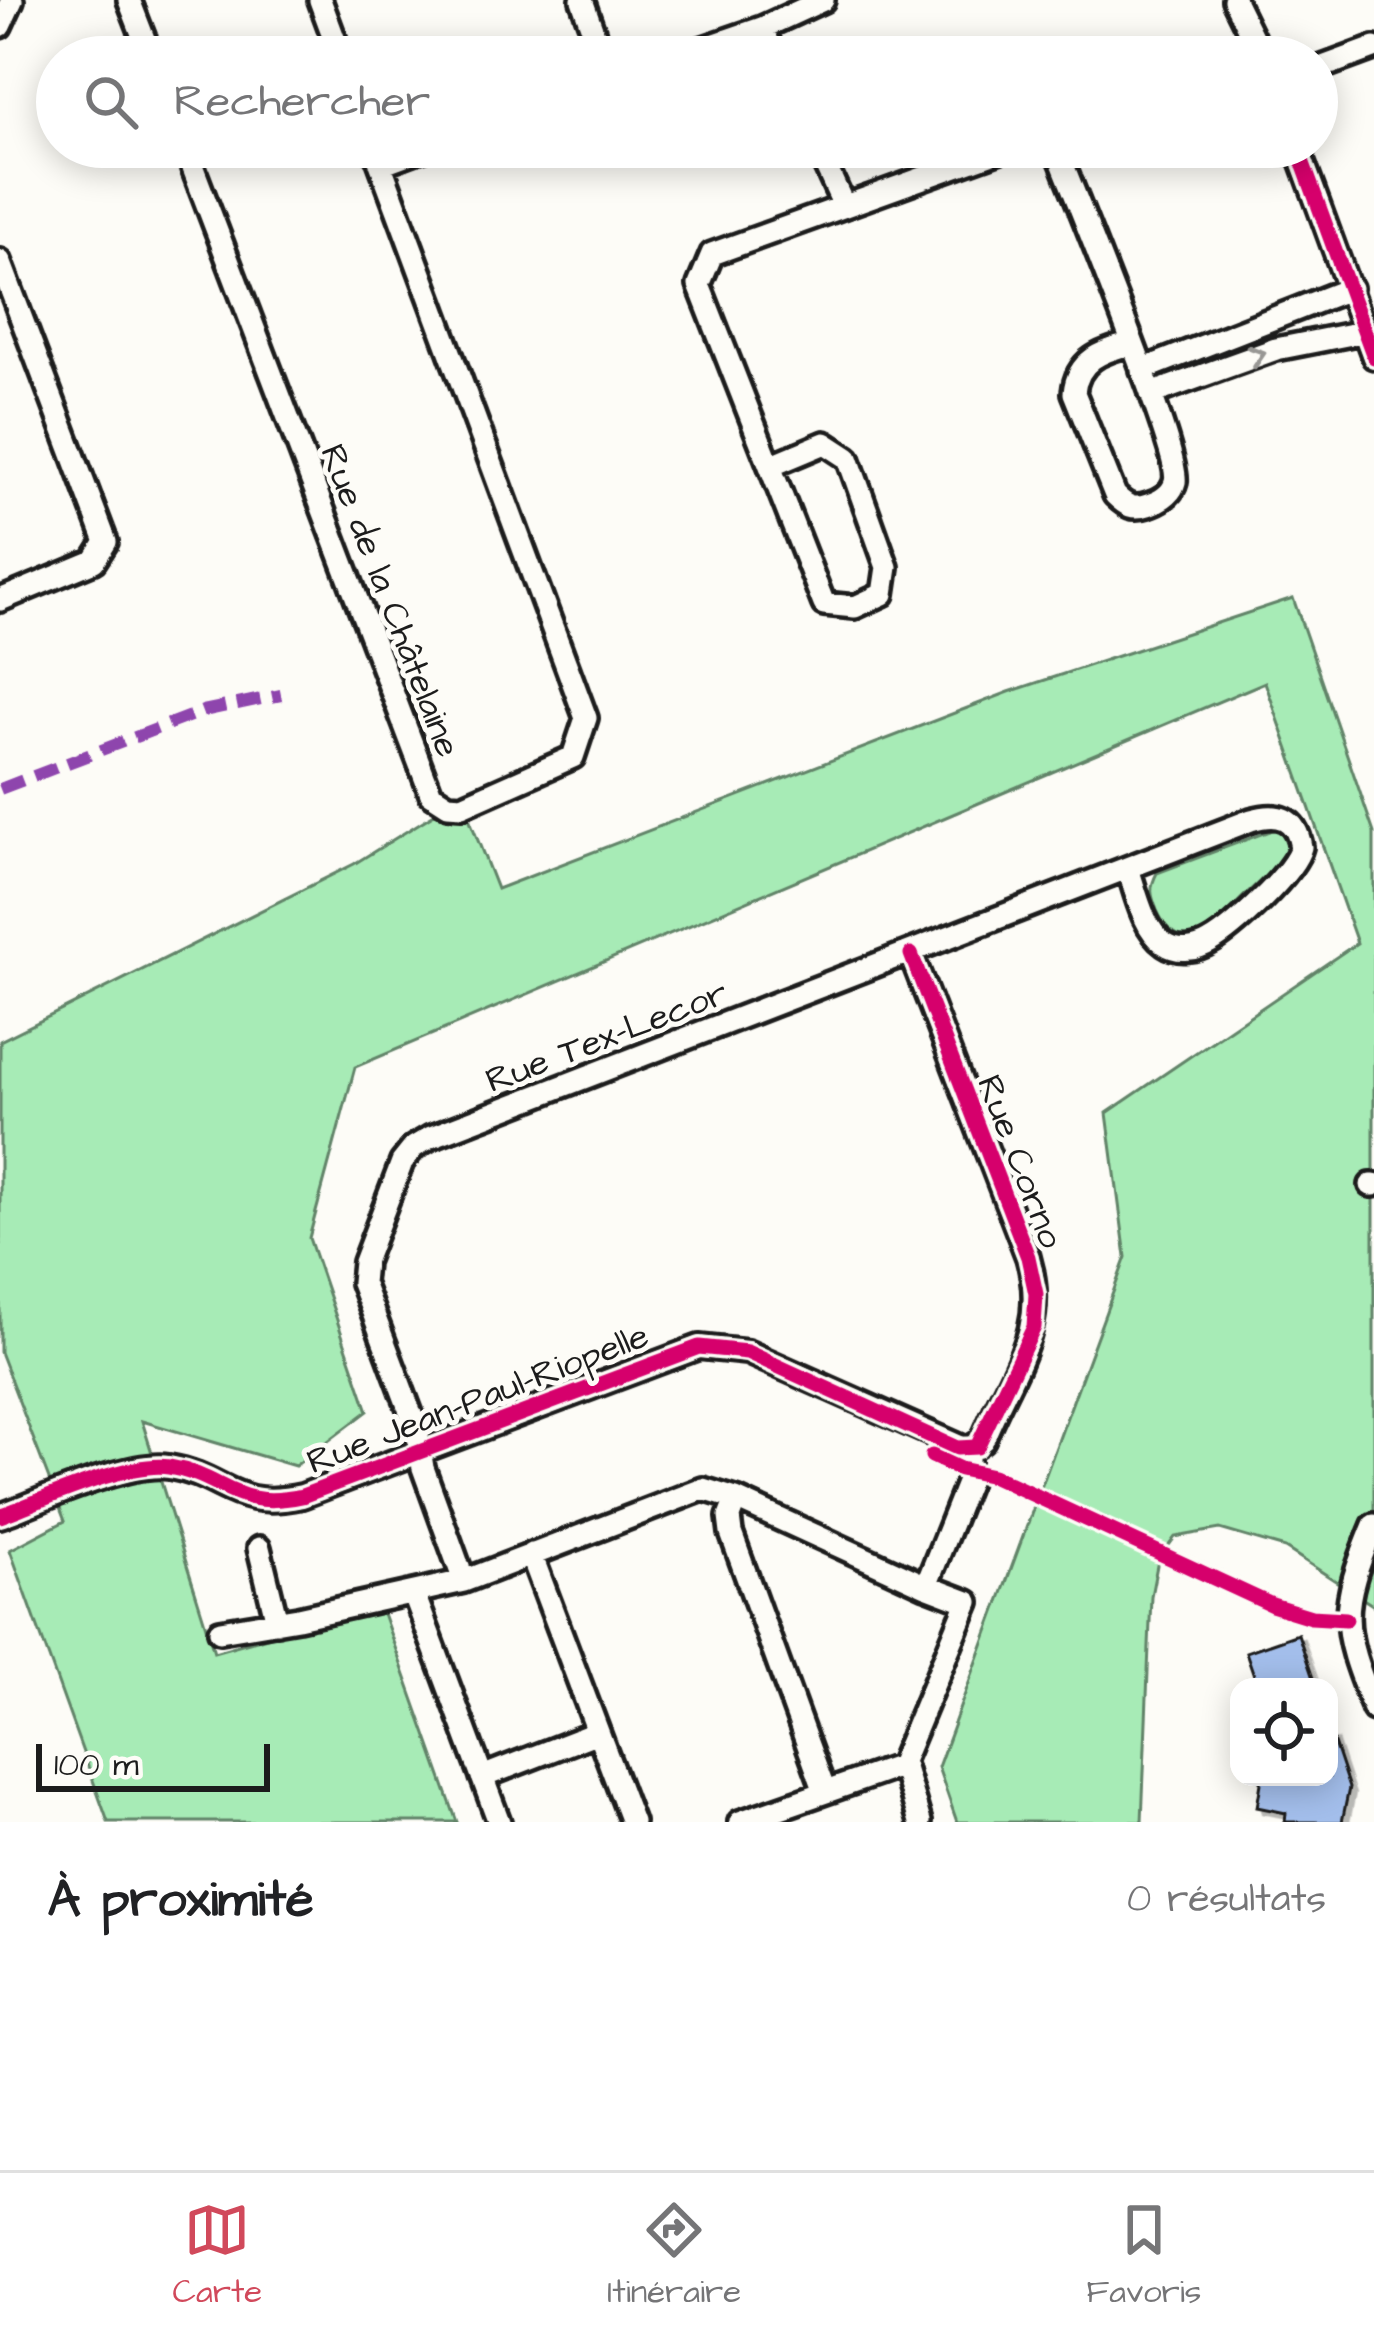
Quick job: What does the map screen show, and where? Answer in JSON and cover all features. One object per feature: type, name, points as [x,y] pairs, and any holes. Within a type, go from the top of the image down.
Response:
[{"type":"street","points":[[0,26],[12,0]]},
{"type":"street","points":[[129,0],[143,36]]},
{"type":"street","points":[[582,0],[595,36]]},
{"type":"street","points":[[739,36],[823,0]]},
{"type":"street","points":[[1234,0],[1252,36]]},
{"type":"street","points":[[327,3],[336,36]]},
{"type":"street","points":[[762,28],[766,36]]},
{"type":"street","points":[[1338,61],[1374,48]]},
{"type":"street","name":"Rue de la Châtelaine","points":[[193,168],[430,794],[448,806],[462,806],[573,758],[586,718],[383,168]]},
{"type":"street","points":[[827,168],[844,206]]},
{"type":"street","points":[[770,466],[825,443],[848,458],[887,567],[884,593],[855,607],[824,604],[699,285],[712,254],[950,168]]},
{"type":"street","points":[[1064,168],[1151,394],[1174,464],[1175,482],[1165,498],[1142,508],[1128,507],[1115,496],[1074,393],[1076,376],[1099,352],[1130,344]]},
{"type":"street","points":[[1305,168],[1374,357]]},
{"type":"street","points":[[0,261],[98,514],[105,549],[94,561],[0,600]]},
{"type":"street","points":[[1142,370],[1351,288]]},
{"type":"street","points":[[1151,394],[1276,349],[1367,331]]},
{"type":"street","name":"Rue Tex-Lecor","points":[[464,1581],[419,1453],[417,1430],[362,1283],[364,1262],[407,1153],[431,1137],[911,954],[1128,868],[1266,816],[1280,816],[1292,824],[1301,847],[1287,873],[1218,937],[1187,950],[1173,948],[1156,936],[1128,868]]},
{"type":"street","name":"Rue Corno","points":[[911,954],[1028,1257],[1036,1294],[1034,1327],[983,1439],[968,1450]]},
{"type":"street","name":"Rue Jean-Paul-Riopelle","points":[[0,1516],[145,1467],[181,1469],[244,1498],[302,1496],[672,1354],[713,1346],[747,1352],[968,1450]]},
{"type":"street","points":[[926,1586],[968,1481],[968,1450]]},
{"type":"street","points":[[220,1631],[464,1581],[697,1490],[717,1491],[968,1602],[903,1766],[920,1822]]},
{"type":"street","points":[[736,1498],[730,1532],[825,1792]]},
{"type":"street","points":[[1374,1526],[1354,1574],[1346,1619],[1350,1648],[1374,1709]]},
{"type":"street","points":[[260,1548],[278,1622]]},
{"type":"street","points":[[531,1554],[632,1822]]},
{"type":"street","points":[[414,1594],[499,1822]]},
{"type":"street","points":[[482,1777],[598,1732]]},
{"type":"street","points":[[740,1822],[903,1766]]},
{"type":"green space","points":[[1293,598],[1374,833],[1374,1606],[1285,1548],[1220,1529],[1175,1537],[1158,1560],[1151,1596],[1142,1822],[957,1822],[938,1767],[1126,1257],[1107,1113],[1357,943],[1265,682],[355,1067],[309,1238],[368,1411],[295,1466],[142,1421],[214,1652],[380,1605],[457,1822],[108,1822],[10,1550],[65,1521],[0,1352],[0,1041],[354,864],[444,808],[466,810],[497,889],[1009,692]]},
{"type":"green space","points":[[1277,828],[1286,836],[1287,853],[1213,925],[1189,936],[1177,935],[1167,926],[1152,896],[1157,873]]},
{"type":"building","points":[[1298,1634],[1313,1678],[1255,1678],[1246,1652]]},
{"type":"building","points":[[1338,1755],[1349,1788],[1342,1822],[1285,1822],[1286,1813],[1257,1807],[1260,1786],[1338,1786]]},
{"type":"marked path","points":[[0,789],[203,711],[281,695]]},
{"type":"cycle path","points":[[1305,168],[1374,357]]},
{"type":"cycle path","points":[[0,1516],[85,1483],[152,1466],[188,1471],[244,1496],[302,1496],[699,1347],[747,1352],[957,1448],[977,1447],[1034,1327],[1036,1294],[1028,1257],[911,954]]},
{"type":"cycle path","points":[[932,1456],[960,1469],[993,1476],[1272,1605],[1311,1617],[1346,1619]]}]
